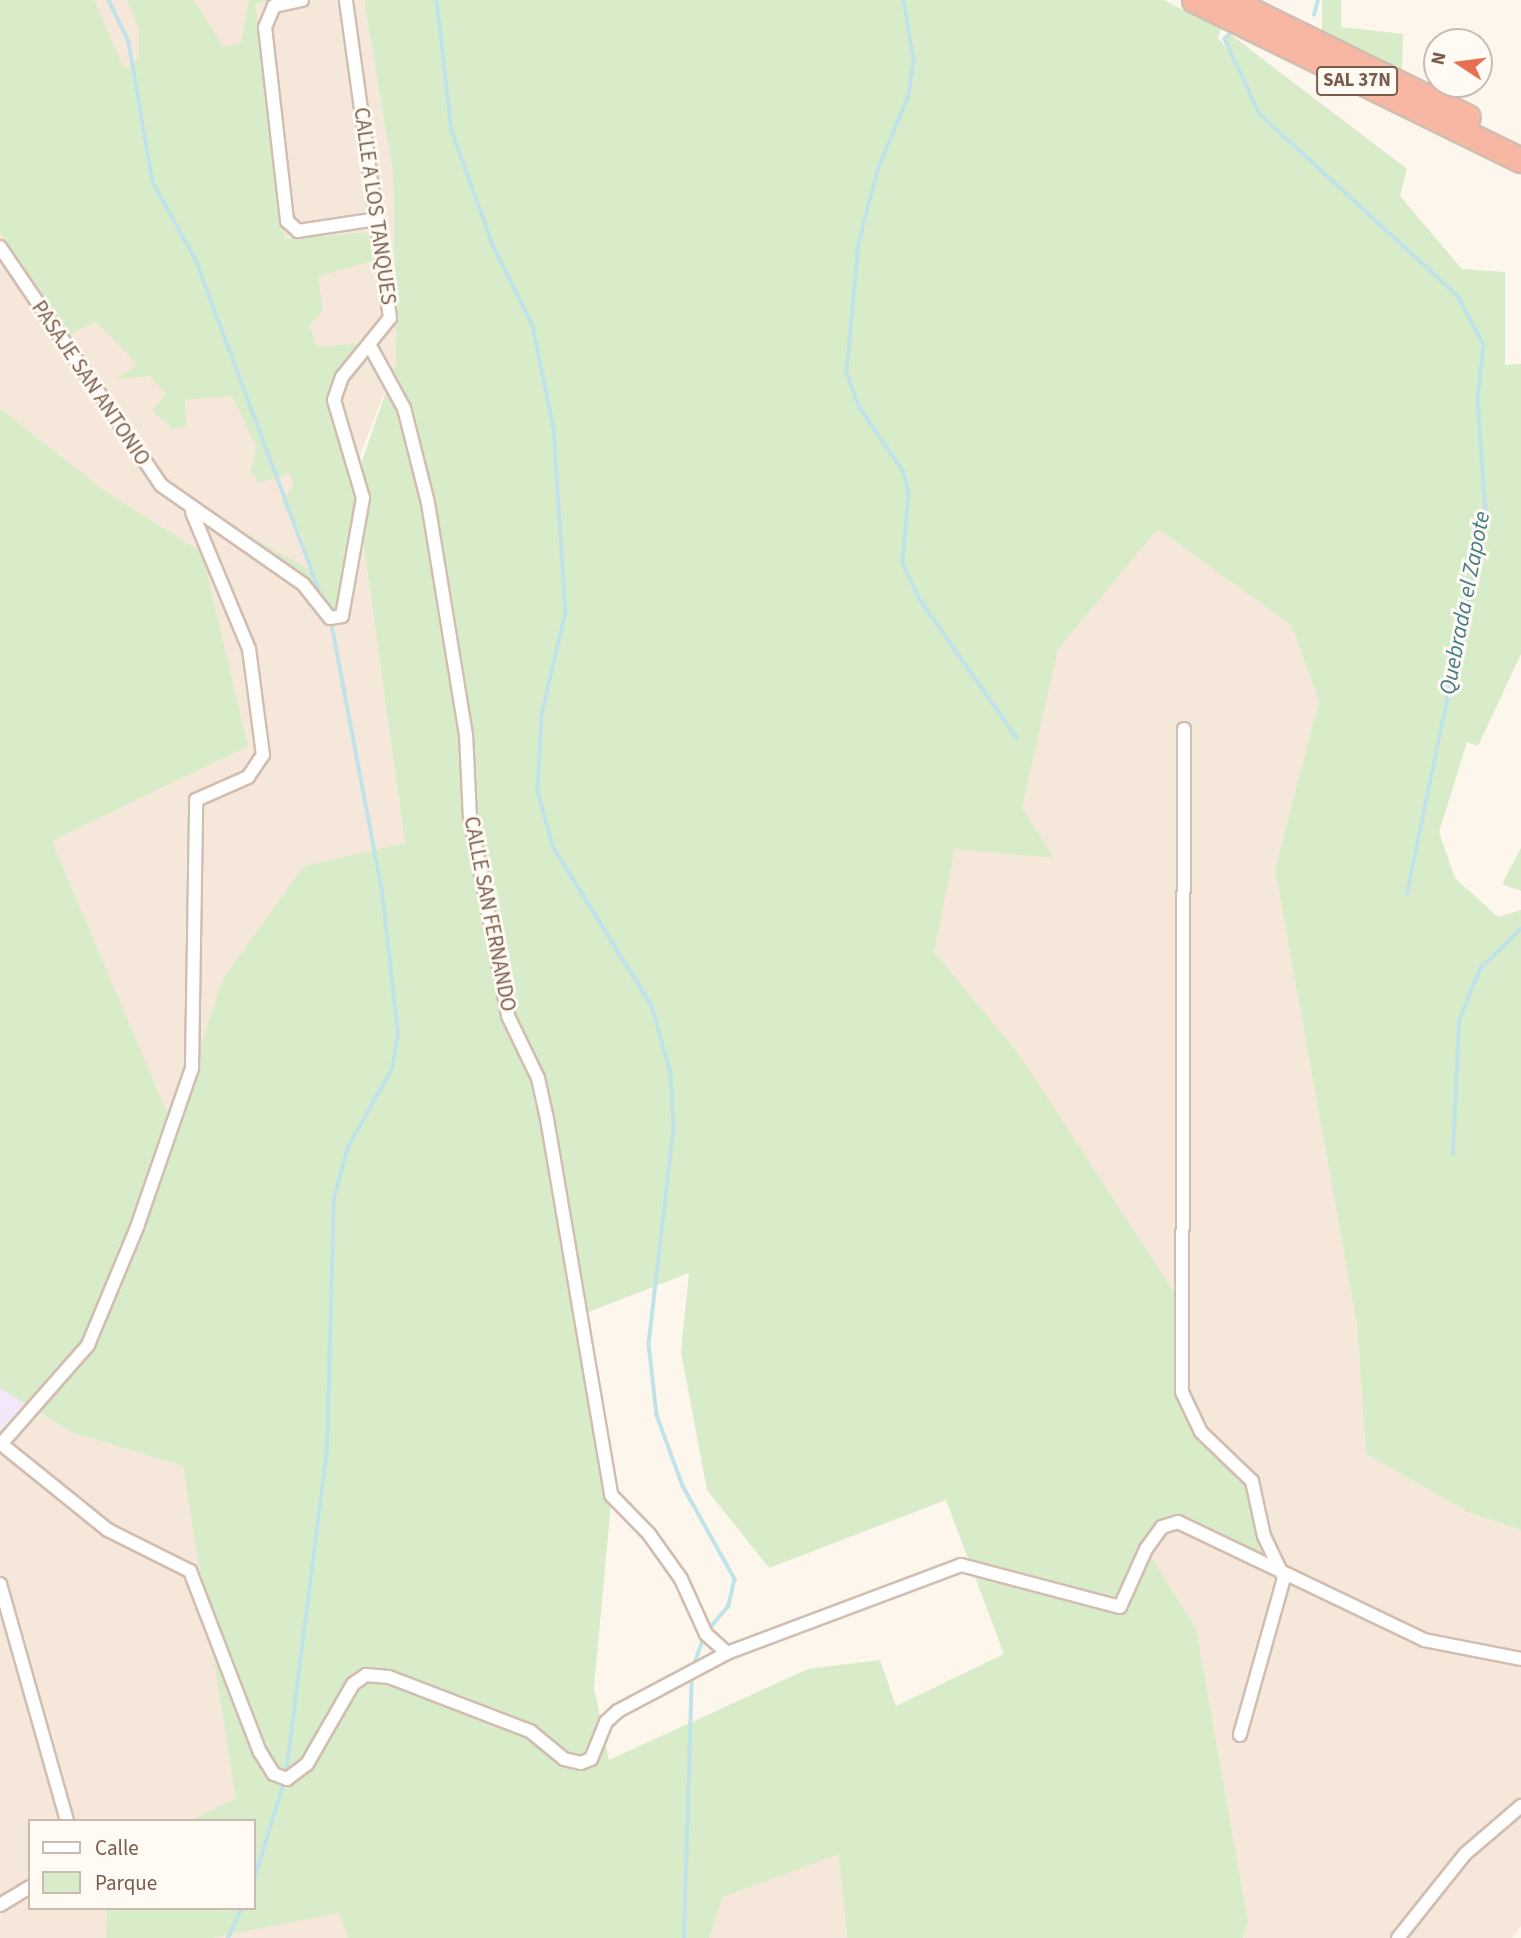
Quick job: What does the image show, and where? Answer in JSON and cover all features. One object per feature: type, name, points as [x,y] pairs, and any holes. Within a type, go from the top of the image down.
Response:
[{"type":"highway","name":"SAL 37N","points":[[1194,0],[1521,160]]},
{"type":"highway","name":"SAL 37N","points":[[1230,0],[1521,143]]},
{"type":"street","points":[[302,0],[274,6],[265,27],[287,221],[298,231],[377,219]]},
{"type":"street","name":"CALLE A LOS TANQUES","points":[[192,511],[303,584],[330,618],[342,616],[363,498],[334,400],[342,377],[370,346],[390,318],[346,0]]},
{"type":"street","name":"PASAJE SAN ANTONIO","points":[[0,247],[148,468],[192,511]]},
{"type":"street","name":"CALLE SAN FERNANDO","points":[[370,346],[404,408],[428,503],[466,734],[470,818],[508,1016],[538,1078],[547,1119],[611,1495],[649,1534],[681,1579],[706,1633],[727,1653]]},
{"type":"street","points":[[192,511],[249,649],[263,755],[248,777],[196,800],[192,1068],[137,1227],[88,1345],[1,1443],[108,1530],[190,1570],[261,1752],[281,1778],[302,1770],[353,1684],[366,1675],[388,1677],[530,1731],[564,1759],[581,1763],[591,1759],[606,1722],[618,1711],[727,1653],[961,1565],[1120,1607],[1146,1549],[1162,1527],[1178,1522],[1284,1578],[1424,1640],[1521,1659]]},
{"type":"street","points":[[1184,729],[1182,1392],[1201,1432],[1252,1481],[1264,1536],[1284,1578],[1240,1735]]},
{"type":"street","points":[[0,1584],[66,1819]]},
{"type":"street","points":[[1398,1938],[1465,1854],[1521,1806]]},
{"type":"street","points":[[0,1905],[28,1888]]},
{"type":"shaded area","points":[[38,0],[364,0],[393,173],[396,363],[353,473],[405,843],[304,866],[173,1128],[52,841],[248,746],[202,552],[106,492],[0,408],[0,201],[136,95]]},
{"type":"shaded area","points":[[1158,529],[1292,626],[1319,701],[1275,869],[1357,1325],[1366,1454],[1470,1513],[1521,1530],[1521,1926],[1512,1938],[1243,1938],[1248,1922],[1196,1628],[1146,1549],[1201,1432],[1097,1178],[1019,1054],[934,953],[955,848],[1022,808],[1058,648]]},
{"type":"shaded area","points":[[0,1377],[28,1401],[0,1430]]},
{"type":"shaded area","points":[[0,1388],[71,1432],[183,1466],[237,1798],[193,1819],[28,1819],[28,1910],[107,1910],[106,1938],[0,1938]]},
{"type":"shaded area","points":[[840,1853],[847,1938],[709,1938],[723,1897]]},
{"type":"shaded area","points":[[340,1913],[348,1938],[212,1938]]},
{"type":"green space","points":[[0,0],[94,0],[123,66],[131,68],[139,57],[139,31],[127,0],[194,0],[223,47],[241,44],[249,0],[271,0],[255,4],[285,239],[373,232],[377,259],[318,277],[323,310],[309,325],[317,347],[363,343],[328,393],[331,423],[354,484],[396,363],[393,173],[364,0],[1163,0],[1221,28],[1218,38],[1238,62],[1225,39],[1230,34],[1407,169],[1400,196],[1462,269],[1505,272],[1505,365],[1521,364],[1521,654],[1478,746],[1467,742],[1439,832],[1455,878],[1498,917],[1521,910],[1521,1530],[1470,1513],[1366,1454],[1357,1325],[1275,869],[1319,701],[1292,626],[1158,529],[1058,649],[1022,808],[1054,858],[955,849],[934,952],[1019,1054],[1183,1306],[1182,1392],[1191,1419],[1252,1481],[1284,1578],[1178,1522],[1162,1527],[1146,1549],[1196,1628],[1248,1922],[1243,1938],[847,1938],[839,1854],[723,1897],[709,1938],[348,1938],[339,1913],[212,1938],[106,1938],[107,1910],[256,1910],[256,1819],[193,1819],[236,1798],[183,1466],[71,1432],[0,1388],[0,408],[106,492],[202,552],[248,746],[52,841],[173,1127],[223,979],[304,866],[405,843],[359,513],[338,612],[332,612],[298,572],[246,534],[309,569],[303,536],[282,503],[293,485],[291,473],[259,483],[251,471],[256,446],[232,396],[185,400],[186,427],[173,429],[152,410],[166,394],[150,376],[114,380],[138,365],[96,321],[70,334],[0,232]],"holes":[[[1281,134],[1458,296],[1464,308],[1457,297]],[[689,1273],[681,1352],[707,1490],[769,1568],[946,1500],[1004,1654],[896,1706],[880,1660],[808,1669],[609,1760],[594,1687],[613,1482],[573,1318]]]},
{"type":"green space","points":[[1322,0],[1341,0],[1341,27],[1403,34],[1402,73],[1322,32]]},
{"type":"green space","points":[[1521,848],[1521,891],[1502,884]]},
{"type":"waterway","points":[[109,0],[129,42],[153,182],[196,260],[324,602]]},
{"type":"waterway","points":[[437,0],[452,131],[493,245],[533,326],[554,428],[566,612],[542,715],[538,792],[554,848],[652,1006],[671,1073],[674,1128],[649,1344],[657,1415],[683,1486],[735,1579],[729,1606],[709,1630]]},
{"type":"waterway","points":[[904,0],[914,60],[909,96],[879,167],[859,243],[847,373],[860,408],[904,472],[909,493],[903,563],[919,598],[1017,738]]},
{"type":"waterway","name":"Quebrada el Zapote","points":[[1314,15],[1318,0]]},
{"type":"waterway","name":"Quebrada el Zapote","points":[[1230,34],[1225,39],[1260,114],[1458,296],[1484,345],[1478,400],[1486,514],[1407,894]]},
{"type":"waterway","points":[[286,1774],[327,1448],[334,1198],[348,1147],[392,1069],[398,1034],[382,892],[331,622]]},
{"type":"waterway","points":[[1453,1154],[1459,1021],[1480,969],[1521,929]]},
{"type":"waterway","points":[[693,1667],[704,1636]]},
{"type":"waterway","points":[[684,1938],[692,1674]]},
{"type":"waterway","points":[[256,1873],[284,1782]]},
{"type":"waterway","points":[[228,1938],[241,1910]]}]
